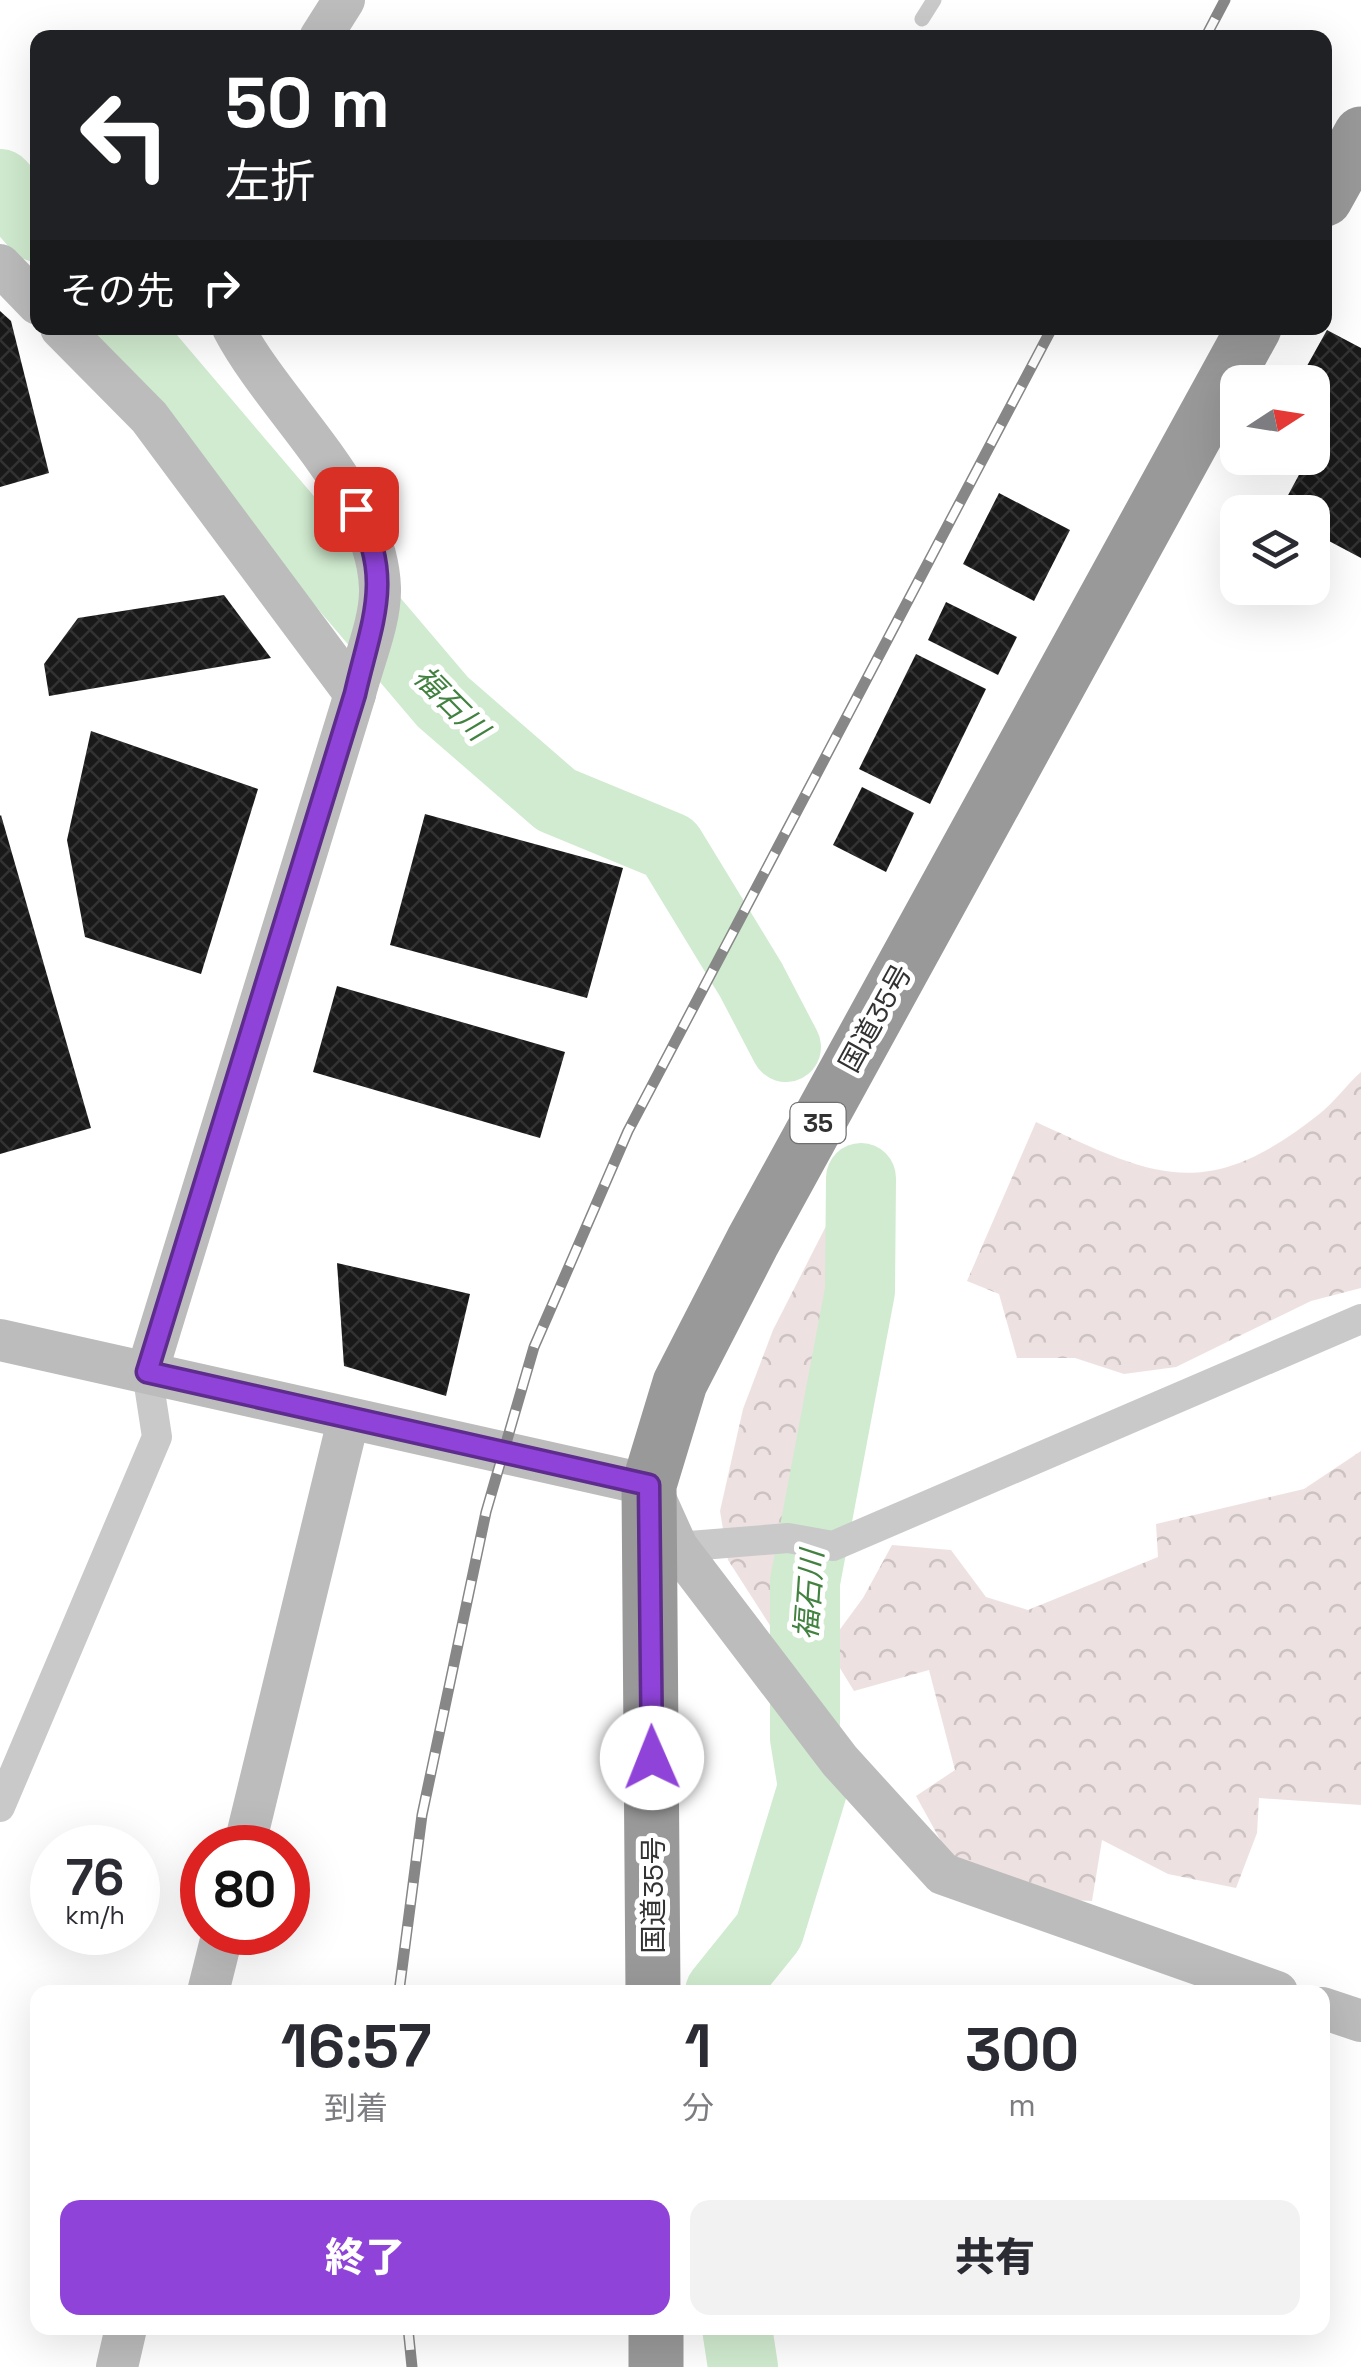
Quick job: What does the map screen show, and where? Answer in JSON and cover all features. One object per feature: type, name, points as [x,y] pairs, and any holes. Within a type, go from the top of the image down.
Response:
[{"type":"highway","points":[[1332,186],[1361,134]]},
{"type":"highway","name":"国道35号","points":[[653,1985],[649,1485],[680,1383],[753,1241],[1250,335]]},
{"type":"highway","points":[[656,2335],[656,2367]]},
{"type":"street","points":[[325,30],[344,0]]},
{"type":"street","points":[[0,265],[30,296]]},
{"type":"street","points":[[68,335],[149,417],[356,693]]},
{"type":"street","points":[[0,1807],[156,1437],[147,1372],[356,693],[380,590],[369,533],[342,485],[251,362],[237,335]]},
{"type":"street","points":[[677,1547],[788,1538],[832,1546],[1361,1320]]},
{"type":"street","points":[[0,1340],[348,1421],[649,1485],[677,1547],[840,1761],[943,1874],[1256,1985]]},
{"type":"street","points":[[250,1825],[348,1421]]},
{"type":"street","points":[[210,1985],[217,1955]]},
{"type":"street","points":[[1330,2011],[1361,2021]]},
{"type":"street","points":[[117,2367],[124,2335]]},
{"type":"lane","points":[[922,20],[934,0]]},
{"type":"green space","points":[[1361,1072],[1361,1288],[1311,1301],[1176,1367],[1124,1374],[1075,1358],[1017,1358],[999,1294],[967,1281],[1036,1122],[1114,1157],[1148,1167],[1210,1171],[1243,1161],[1278,1143],[1324,1110]]},
{"type":"green space","points":[[849,1181],[863,1193],[784,1632],[771,1627],[728,1560],[720,1511],[743,1409],[773,1330]]},
{"type":"green space","points":[[1361,1451],[1361,1805],[1259,1798],[1257,1833],[1236,1888],[1168,1874],[1102,1840],[1092,1901],[1050,1899],[953,1863],[916,1796],[955,1770],[929,1670],[854,1691],[827,1647],[863,1598],[892,1545],[951,1550],[986,1597],[1028,1610],[1158,1557],[1156,1524],[1304,1489]]},
{"type":"building","points":[[0,311],[11,321],[49,473],[0,487]]},
{"type":"building","points":[[1332,333],[1361,348],[1361,558],[1330,542],[1330,495],[1288,495],[1299,475],[1330,475],[1330,365],[1307,365],[1324,335]]},
{"type":"building","points":[[999,493],[1070,530],[1034,601],[963,564]]},
{"type":"building","points":[[224,595],[271,658],[49,696],[44,664],[78,618]]},
{"type":"building","points":[[946,602],[1017,637],[998,675],[928,640]]},
{"type":"building","points":[[916,654],[986,689],[930,804],[859,769]]},
{"type":"building","points":[[91,731],[258,789],[201,974],[85,937],[67,840]]},
{"type":"building","points":[[862,787],[914,813],[886,872],[833,845]]},
{"type":"building","points":[[425,814],[623,868],[587,998],[390,945]]},
{"type":"building","points":[[0,816],[91,1128],[0,1154]]},
{"type":"building","points":[[337,986],[565,1052],[540,1138],[313,1072]]},
{"type":"building","points":[[337,1263],[470,1294],[446,1396],[344,1366]]},
{"type":"waterway","name":"福石川","points":[[0,184],[30,218]]},
{"type":"waterway","name":"福石川","points":[[131,335],[443,702],[556,800],[670,847],[751,980],[786,1047]]},
{"type":"waterway","name":"福石川","points":[[726,1985],[769,1931],[813,1787],[805,1738],[805,1582],[860,1291],[861,1178]]},
{"type":"waterway","name":"福石川","points":[[738,2335],[743,2367]]},
{"type":"railway","points":[[1209,30],[1225,0]]},
{"type":"railway","points":[[400,1985],[422,1815],[486,1512],[534,1347],[628,1131],[1048,335]]},
{"type":"railway","points":[[409,2335],[412,2367]]},
{"type":"route","points":[[356,509],[369,533],[380,590],[355,694],[147,1372],[348,1421],[649,1485],[652,1758]]}]
